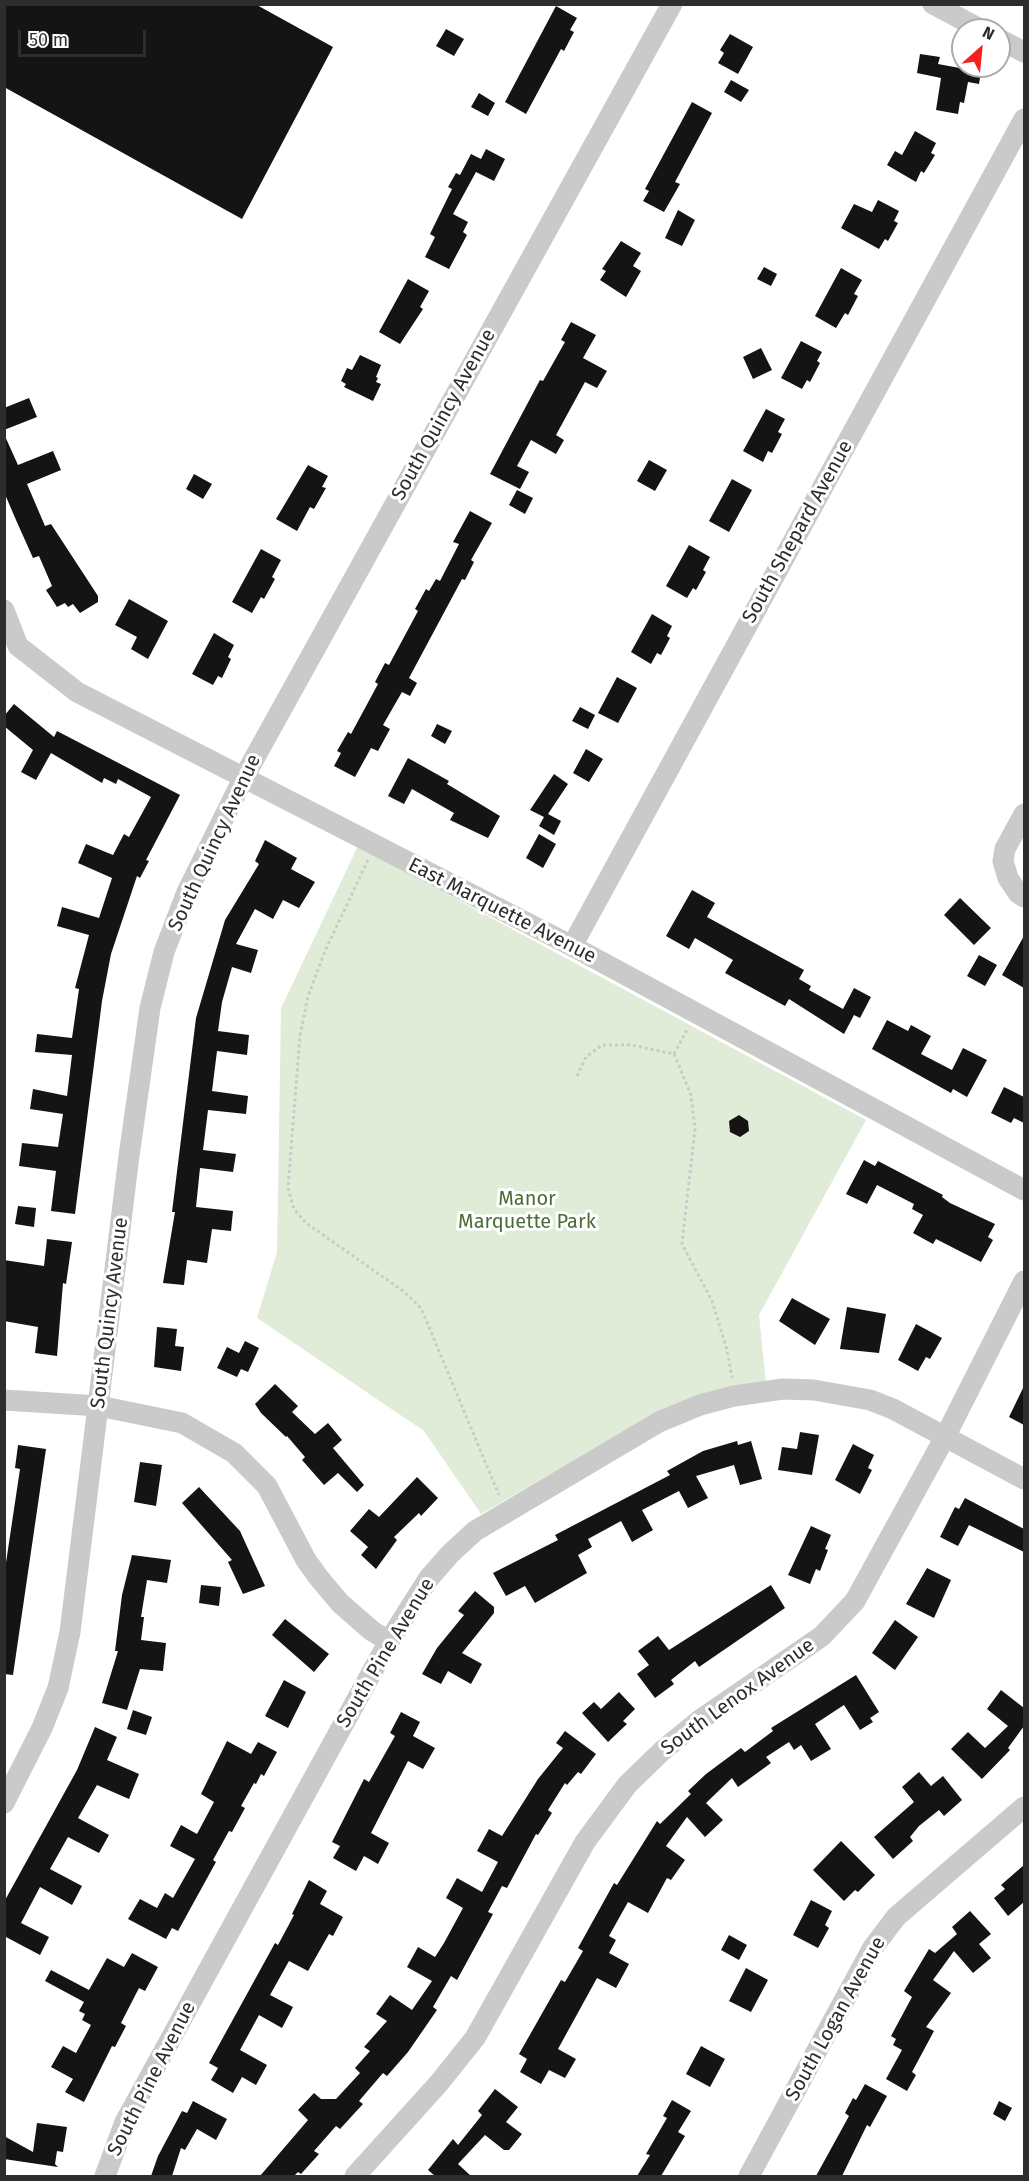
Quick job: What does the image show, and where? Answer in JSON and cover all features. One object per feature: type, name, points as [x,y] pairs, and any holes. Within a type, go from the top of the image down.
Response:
[{"type":"street","name":"South Quincy Avenue","points":[[4,1803],[42,1728],[58,1688],[70,1632],[150,1008],[164,952],[187,892],[244,777],[672,4]]},
{"type":"street","points":[[933,4],[959,18]]},
{"type":"street","name":"South Shepard Avenue","points":[[572,946],[1024,118]]},
{"type":"street","name":"East Marquette Avenue","points":[[4,610],[18,646],[77,692],[572,946],[1024,1190]]},
{"type":"street","points":[[1024,814],[1013,831],[1003,861],[1008,878],[1018,893],[1024,897]]},
{"type":"street","name":"South Lenox Avenue","points":[[355,2176],[439,2083],[475,2038],[585,1842],[627,1785],[662,1751],[700,1720],[822,1636],[855,1601],[945,1437],[1024,1281]]},
{"type":"street","name":"South Pine Avenue","points":[[105,2176],[126,2122],[389,1641],[411,1603],[450,1554],[475,1531],[659,1422],[734,1396],[783,1389],[870,1400],[892,1409],[1024,1479]]},
{"type":"street","points":[[4,1400],[99,1406],[182,1423],[234,1453],[267,1486],[306,1560],[319,1578],[340,1603],[372,1631],[389,1641]]},
{"type":"street","name":"South Logan Avenue","points":[[749,2176],[872,1949],[896,1917],[1024,1807]]},
{"type":"path","points":[[376,845],[348,898],[308,996],[300,1036],[288,1188],[294,1209],[306,1223],[403,1291],[421,1308],[498,1492],[509,1511]]},
{"type":"path","points":[[674,1054],[696,1013]]},
{"type":"path","points":[[577,1076],[586,1057],[602,1045],[631,1045],[674,1054]]},
{"type":"path","points":[[674,1054],[691,1095],[695,1129],[682,1244],[712,1301],[727,1350],[734,1386]]},
{"type":"green space","name":"Manor Marquette Park","points":[[358,846],[866,1120],[759,1315],[766,1383],[633,1427],[481,1514],[424,1431],[257,1318],[277,1252],[281,1008]]},
{"type":"building","points":[[4,4],[255,4],[333,47],[242,219],[4,87]]},
{"type":"building","points":[[556,6],[577,18],[570,30],[574,32],[564,51],[561,49],[526,114],[505,102]]},
{"type":"building","points":[[446,29],[464,39],[454,56],[436,46]]},
{"type":"building","points":[[730,34],[753,47],[738,74],[718,63],[724,53],[720,50]]},
{"type":"building","points":[[920,54],[940,57],[938,64],[951,66],[951,78],[980,78],[979,84],[968,82],[964,103],[960,102],[958,114],[936,110],[941,78],[917,73]]},
{"type":"building","points":[[731,80],[749,90],[741,102],[724,92]]},
{"type":"building","points":[[479,93],[495,103],[488,116],[471,107]]},
{"type":"building","points":[[692,102],[712,113],[675,182],[680,184],[664,212],[643,201],[649,191],[645,189]]},
{"type":"building","points":[[915,131],[936,143],[931,153],[935,155],[924,173],[921,171],[916,182],[887,165],[895,151],[902,155]]},
{"type":"building","points":[[486,149],[505,159],[494,181],[476,172],[453,214],[468,222],[463,232],[467,235],[449,269],[425,257],[435,237],[430,234],[452,189],[448,187],[456,173],[460,175],[471,154],[481,159]]},
{"type":"building","points":[[878,200],[899,211],[894,221],[898,223],[888,241],[885,239],[879,249],[841,228],[854,204],[872,212]]},
{"type":"building","points":[[678,210],[695,220],[682,246],[665,238]]},
{"type":"building","points":[[621,241],[641,253],[633,266],[641,271],[626,297],[600,280],[606,271],[602,269]]},
{"type":"building","points":[[764,267],[777,274],[771,286],[757,279]]},
{"type":"building","points":[[841,268],[862,280],[854,294],[858,296],[848,315],[845,313],[836,328],[815,316]]},
{"type":"building","points":[[408,279],[429,291],[420,307],[423,309],[400,344],[379,332]]},
{"type":"building","points":[[571,322],[596,335],[583,358],[607,371],[597,388],[585,382],[556,435],[564,440],[556,454],[531,440],[517,466],[529,472],[520,489],[490,474],[540,380],[543,381],[565,342],[561,340]]},
{"type":"building","points":[[801,341],[822,352],[817,361],[820,363],[810,382],[807,380],[802,389],[781,378]]},
{"type":"building","points":[[761,348],[772,370],[753,379],[743,357]]},
{"type":"building","points":[[360,355],[381,365],[376,382],[381,384],[373,401],[344,387],[346,384],[341,381],[347,368],[352,370]]},
{"type":"building","points":[[29,398],[37,417],[4,430],[4,408]]},
{"type":"building","points":[[766,409],[785,419],[778,432],[782,434],[772,453],[768,451],[763,462],[743,451]]},
{"type":"building","points":[[4,434],[18,465],[53,451],[61,470],[27,484],[45,526],[51,524],[98,596],[98,602],[80,613],[73,604],[68,607],[65,603],[57,607],[46,590],[52,586],[39,556],[33,558],[4,492]]},
{"type":"building","points":[[649,460],[667,470],[655,491],[637,481]]},
{"type":"building","points":[[308,465],[328,476],[322,487],[326,488],[314,509],[310,507],[297,531],[276,519]]},
{"type":"building","points":[[194,474],[212,484],[203,499],[186,489]]},
{"type":"building","points":[[732,479],[752,490],[729,532],[709,521]]},
{"type":"building","points":[[517,490],[533,498],[525,514],[509,505]]},
{"type":"building","points":[[470,511],[492,523],[471,560],[474,562],[465,580],[462,579],[409,678],[417,683],[410,696],[402,692],[383,725],[390,729],[378,751],[371,748],[355,777],[334,766],[341,753],[337,751],[348,732],[351,734],[378,684],[375,682],[385,663],[389,665],[418,611],[415,609],[426,589],[429,591],[436,579],[440,581],[459,544],[453,542]]},
{"type":"building","points":[[689,545],[710,557],[703,570],[706,572],[696,590],[693,588],[687,598],[666,586]]},
{"type":"building","points":[[261,549],[281,560],[272,577],[275,579],[264,599],[261,597],[252,613],[232,602]]},
{"type":"building","points":[[129,599],[168,621],[148,659],[131,649],[137,637],[115,625]]},
{"type":"building","points":[[652,614],[672,626],[667,636],[670,638],[661,655],[657,653],[651,664],[631,652]]},
{"type":"building","points":[[214,633],[234,645],[228,657],[231,659],[222,678],[218,676],[213,685],[192,674]]},
{"type":"building","points":[[617,677],[637,688],[618,723],[598,713]]},
{"type":"building","points":[[14,704],[54,737],[57,731],[180,795],[146,860],[149,861],[140,878],[137,876],[111,954],[102,1001],[75,1214],[51,1211],[56,1171],[19,1166],[22,1143],[58,1147],[63,1114],[30,1109],[33,1089],[67,1096],[72,1055],[35,1052],[37,1034],[72,1038],[79,989],[75,988],[89,935],[57,926],[62,907],[99,918],[112,878],[78,863],[86,844],[113,855],[124,834],[129,837],[151,797],[118,779],[116,784],[104,778],[102,783],[51,753],[36,780],[21,772],[33,750],[4,726],[4,716]]},
{"type":"building","points":[[580,707],[595,715],[588,729],[572,721]]},
{"type":"building","points":[[437,724],[452,731],[445,744],[431,736]]},
{"type":"building","points":[[586,749],[603,759],[589,782],[573,773]]},
{"type":"building","points":[[408,758],[449,781],[447,784],[500,816],[488,838],[450,820],[454,813],[412,789],[404,804],[388,796]]},
{"type":"building","points":[[554,774],[568,784],[548,814],[561,821],[554,835],[539,826],[544,817],[530,810]]},
{"type":"building","points":[[539,834],[556,844],[543,868],[526,858]]},
{"type":"building","points":[[265,840],[297,858],[291,869],[315,882],[299,908],[283,900],[273,919],[255,909],[236,944],[258,950],[251,973],[232,967],[222,1002],[218,1031],[249,1035],[247,1055],[217,1051],[212,1091],[248,1096],[246,1114],[208,1110],[203,1150],[236,1154],[233,1172],[200,1168],[196,1207],[233,1211],[231,1231],[212,1229],[207,1263],[187,1260],[184,1285],[163,1283],[175,1212],[172,1212],[196,1018],[225,920],[259,864],[255,861]]},
{"type":"building","points":[[692,890],[715,903],[707,917],[804,970],[799,979],[811,986],[809,990],[843,1009],[854,988],[871,997],[860,1018],[854,1015],[844,1034],[789,999],[785,1006],[725,973],[733,960],[695,938],[689,949],[666,936]]},
{"type":"building","points":[[960,898],[991,928],[974,945],[944,915]]},
{"type":"building","points":[[1024,936],[1024,988],[1002,975]]},
{"type":"building","points":[[979,955],[997,965],[985,986],[967,976]]},
{"type":"building","points":[[887,1020],[908,1031],[911,1025],[931,1036],[921,1054],[952,1070],[963,1048],[987,1060],[967,1097],[953,1089],[951,1093],[872,1049]]},
{"type":"building","points":[[1004,1087],[1024,1097],[1024,1123],[1014,1118],[1011,1123],[991,1113]]},
{"type":"building","points":[[739,1115],[748,1121],[749,1131],[740,1137],[730,1132],[729,1121]]},
{"type":"building","points":[[864,1160],[875,1166],[878,1161],[943,1195],[942,1197],[950,1203],[995,1224],[988,1237],[993,1240],[981,1262],[936,1239],[933,1244],[913,1233],[923,1215],[912,1209],[914,1204],[877,1185],[867,1204],[846,1194]]},
{"type":"building","points":[[18,1206],[36,1208],[34,1227],[15,1224]]},
{"type":"building","points":[[47,1239],[72,1242],[66,1284],[63,1283],[57,1356],[35,1353],[38,1327],[4,1321],[4,1260],[44,1266]]},
{"type":"building","points":[[792,1298],[830,1319],[815,1345],[779,1321]]},
{"type":"building","points":[[847,1307],[886,1314],[879,1353],[840,1349]]},
{"type":"building","points":[[916,1324],[942,1338],[930,1359],[926,1357],[918,1371],[898,1360]]},
{"type":"building","points":[[157,1327],[177,1329],[175,1346],[184,1347],[181,1371],[154,1367]]},
{"type":"building","points":[[245,1341],[259,1348],[248,1372],[241,1369],[237,1377],[217,1368],[227,1347],[239,1353]]},
{"type":"building","points":[[275,1384],[298,1406],[292,1412],[315,1434],[328,1423],[342,1440],[333,1448],[364,1485],[357,1492],[338,1473],[324,1485],[302,1460],[305,1457],[287,1436],[261,1413],[255,1404]]},
{"type":"building","points":[[1024,1386],[1024,1425],[1009,1417]]},
{"type":"building","points":[[800,1432],[819,1435],[812,1475],[778,1470],[782,1447],[797,1449]]},
{"type":"building","points":[[737,1441],[738,1445],[751,1441],[762,1479],[740,1485],[734,1465],[696,1476],[708,1498],[688,1508],[679,1491],[642,1510],[653,1530],[632,1542],[621,1521],[588,1539],[592,1547],[578,1555],[587,1573],[535,1603],[525,1586],[506,1596],[493,1573],[558,1540],[555,1535],[670,1475],[667,1471],[703,1451]]},
{"type":"building","points":[[853,1444],[874,1455],[868,1468],[872,1470],[860,1494],[835,1480]]},
{"type":"building","points":[[18,1445],[46,1449],[13,1675],[4,1674],[4,1576],[20,1469],[15,1468]]},
{"type":"building","points":[[140,1462],[162,1465],[156,1506],[134,1502]]},
{"type":"building","points":[[417,1477],[438,1498],[421,1516],[419,1513],[394,1537],[397,1540],[376,1569],[361,1555],[368,1547],[350,1531],[369,1509],[379,1517]]},
{"type":"building","points":[[199,1487],[240,1531],[265,1586],[243,1594],[228,1562],[232,1560],[182,1503]]},
{"type":"building","points":[[965,1498],[1024,1529],[1024,1552],[969,1525],[958,1546],[940,1537],[955,1507],[959,1509]]},
{"type":"building","points":[[811,1526],[831,1535],[820,1571],[816,1569],[810,1584],[788,1575]]},
{"type":"building","points":[[132,1555],[171,1560],[167,1583],[147,1580],[141,1617],[144,1617],[141,1640],[166,1643],[163,1671],[140,1669],[127,1710],[102,1703],[118,1651],[115,1651],[122,1595]]},
{"type":"building","points":[[927,1568],[951,1580],[934,1618],[906,1604]]},
{"type":"building","points":[[201,1585],[221,1587],[219,1606],[199,1603]]},
{"type":"building","points":[[771,1585],[785,1608],[699,1667],[695,1661],[671,1680],[674,1684],[655,1698],[637,1674],[649,1665],[638,1651],[658,1636],[669,1650]]},
{"type":"building","points":[[475,1591],[494,1607],[494,1613],[462,1653],[482,1664],[471,1684],[448,1671],[441,1684],[422,1674],[437,1648],[464,1615],[458,1611]]},
{"type":"building","points":[[285,1619],[329,1654],[314,1672],[272,1635]]},
{"type":"building","points":[[895,1620],[918,1637],[895,1670],[872,1653]]},
{"type":"building","points":[[856,1675],[879,1712],[870,1718],[873,1722],[860,1730],[844,1705],[815,1724],[831,1749],[811,1761],[801,1745],[794,1750],[789,1742],[766,1757],[771,1763],[738,1787],[732,1778],[706,1803],[723,1820],[705,1837],[687,1817],[666,1846],[685,1860],[671,1880],[667,1878],[648,1913],[628,1902],[609,1936],[616,1940],[609,1953],[629,1964],[616,1988],[597,1978],[558,2049],[576,2059],[565,2078],[549,2070],[541,2084],[520,2072],[527,2059],[519,2054],[561,1980],[565,1982],[583,1951],[578,1948],[614,1883],[617,1885],[657,1821],[660,1824],[691,1794],[688,1791],[706,1774],[741,1748],[745,1752],[773,1731],[771,1728]]},
{"type":"building","points":[[284,1680],[306,1692],[288,1728],[265,1716]]},
{"type":"building","points":[[1001,1690],[1024,1708],[1024,1726],[1008,1748],[1010,1750],[982,1779],[951,1749],[968,1732],[985,1748],[1008,1726],[987,1709]]},
{"type":"building","points":[[619,1692],[635,1709],[623,1721],[627,1724],[608,1742],[582,1713],[594,1702],[601,1709]]},
{"type":"building","points":[[133,1710],[152,1717],[146,1735],[127,1729]]},
{"type":"building","points":[[401,1712],[420,1722],[413,1736],[435,1748],[423,1769],[408,1761],[371,1833],[389,1843],[378,1864],[364,1856],[356,1871],[333,1858],[340,1846],[332,1842],[364,1779],[369,1782],[395,1736],[390,1733]]},
{"type":"building","points":[[95,1727],[117,1737],[107,1760],[139,1774],[129,1799],[97,1785],[78,1818],[109,1835],[99,1853],[68,1837],[50,1869],[82,1886],[72,1905],[40,1887],[21,1923],[49,1937],[40,1955],[4,1936],[4,1902],[77,1770]]},
{"type":"building","points":[[565,1731],[596,1754],[581,1774],[578,1772],[567,1785],[565,1783],[548,1810],[552,1813],[538,1835],[536,1834],[507,1888],[502,1886],[488,1912],[493,1914],[457,1980],[451,1976],[433,2007],[437,2010],[408,2052],[387,2076],[383,2073],[359,2101],[363,2104],[340,2129],[336,2126],[314,2151],[319,2154],[301,2174],[298,2172],[294,2176],[260,2176],[308,2120],[298,2110],[314,2093],[321,2099],[336,2099],[360,2073],[355,2068],[370,2051],[364,2047],[387,2021],[376,2014],[390,1995],[412,2010],[432,1981],[407,1967],[418,1947],[435,1957],[444,1943],[463,1908],[446,1898],[457,1878],[482,1892],[498,1862],[477,1851],[489,1829],[502,1836],[538,1779],[563,1748],[556,1743]]},
{"type":"building","points":[[227,1741],[251,1754],[258,1742],[277,1752],[264,1776],[261,1774],[256,1784],[254,1783],[241,1806],[245,1808],[213,1860],[216,1862],[178,1931],[172,1928],[166,1939],[128,1919],[140,1899],[157,1908],[165,1893],[173,1898],[195,1859],[170,1846],[181,1825],[197,1834],[214,1802],[201,1794]]},
{"type":"building","points":[[919,1772],[931,1786],[943,1776],[962,1800],[944,1816],[939,1810],[919,1826],[910,1837],[913,1841],[893,1859],[874,1837],[914,1802],[902,1787]]},
{"type":"building","points":[[841,1841],[875,1875],[858,1892],[855,1890],[844,1901],[813,1870]]},
{"type":"building","points":[[1024,1865],[1024,1902],[1008,1916],[994,1898],[1005,1889],[1001,1885]]},
{"type":"building","points":[[309,1880],[327,1891],[320,1904],[343,1917],[333,1936],[329,1934],[308,1971],[289,1961],[270,1995],[293,2007],[282,2028],[259,2015],[240,2050],[267,2065],[256,2085],[242,2077],[233,2093],[211,2080],[218,2068],[209,2063],[275,1943],[278,1945]]},
{"type":"building","points":[[811,1900],[832,1911],[825,1925],[829,1928],[818,1948],[793,1935]]},
{"type":"building","points":[[970,1911],[991,1934],[979,1944],[991,1958],[973,1973],[954,1951],[933,1980],[951,1993],[926,2027],[934,2031],[912,2072],[916,2075],[907,2091],[886,2079],[902,2050],[893,2045],[896,2039],[891,2036],[912,1997],[904,1991],[929,1949],[935,1953],[957,1934],[952,1927]]},
{"type":"building","points":[[729,1935],[747,1945],[739,1960],[721,1950]]},
{"type":"building","points":[[132,1953],[158,1967],[145,1991],[139,1988],[121,2023],[126,2026],[115,2047],[112,2046],[84,2102],[65,2092],[73,2079],[51,2067],[63,2046],[76,2053],[91,2025],[82,2020],[85,2014],[79,2011],[84,2002],[45,1981],[51,1970],[89,1990],[107,1958],[124,1967]]},
{"type":"building","points":[[746,1968],[768,1980],[751,2012],[729,2001]]},
{"type":"building","points":[[701,2046],[725,2059],[710,2087],[686,2074]]},
{"type":"building","points":[[865,2084],[887,2096],[870,2127],[867,2125],[842,2176],[816,2176],[849,2116],[845,2113],[853,2098],[856,2100]]},
{"type":"building","points":[[495,2089],[518,2107],[506,2122],[522,2134],[509,2150],[504,2150],[485,2135],[458,2164],[471,2176],[435,2176],[428,2170],[453,2139],[458,2145],[482,2115],[478,2111]]},
{"type":"building","points":[[672,2100],[691,2111],[678,2132],[685,2136],[661,2176],[637,2176],[650,2155],[646,2154],[667,2118],[663,2116]]},
{"type":"building","points":[[193,2101],[227,2119],[216,2140],[197,2129],[185,2150],[181,2148],[172,2176],[151,2176],[158,2156],[182,2111],[187,2113]]},
{"type":"building","points":[[999,2101],[1012,2108],[1005,2121],[993,2114]]},
{"type":"building","points":[[37,2123],[67,2127],[63,2152],[57,2151],[55,2164],[58,2167],[4,2159],[4,2136],[33,2152]]}]
